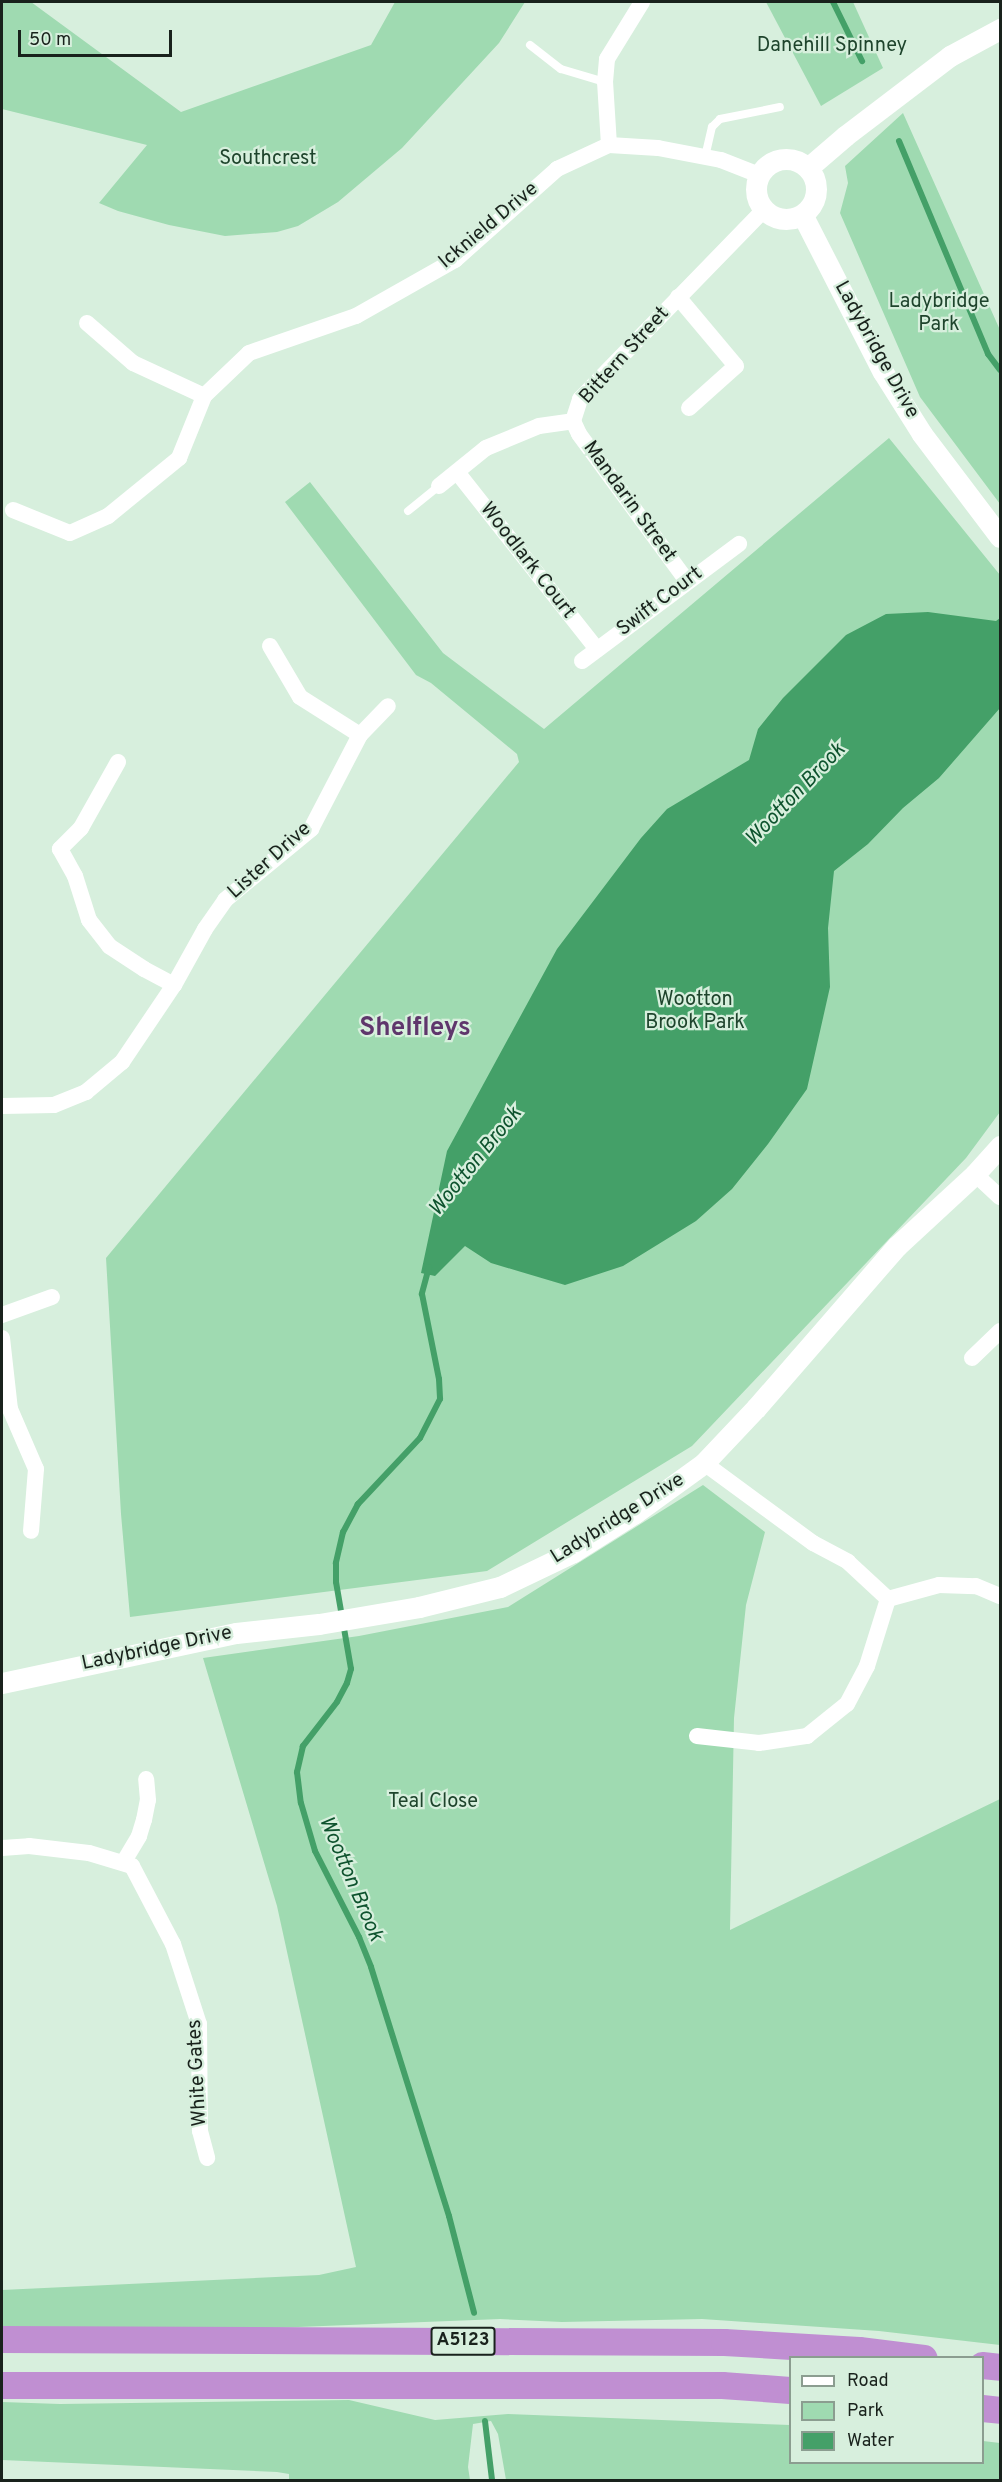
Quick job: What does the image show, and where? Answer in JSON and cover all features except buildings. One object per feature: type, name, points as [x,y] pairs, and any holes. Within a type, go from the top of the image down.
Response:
[{"type":"highway","name":"A5123","points":[[2,2339],[712,2342],[859,2350],[908,2356]]},
{"type":"highway","points":[[984,2365],[1000,2367]]},
{"type":"highway","name":"A5123","points":[[2,2385],[686,2385],[789,2390]]},
{"type":"highway","points":[[984,2408],[1000,2410]]},
{"type":"street","points":[[609,145],[605,82],[607,59],[642,2]]},
{"type":"street","points":[[809,167],[844,136],[950,56],[1000,29]]},
{"type":"street","name":"Icknield Drive","points":[[13,510],[70,533],[108,516],[179,458],[204,396],[249,353],[356,316],[455,260],[557,169],[609,145],[658,148],[705,157],[742,166],[759,175]]},
{"type":"street","points":[[784,159],[797,160],[809,167],[814,175],[817,188],[811,208],[802,216],[780,219],[763,211],[756,189],[759,175],[773,161],[784,159]]},
{"type":"street","name":"Bittern Street","points":[[439,486],[486,448],[539,426],[573,421],[580,399],[763,211]]},
{"type":"street","name":"Ladybridge Drive","points":[[802,216],[889,381],[922,434],[1000,537]]},
{"type":"street","points":[[678,297],[736,366],[689,408]]},
{"type":"street","points":[[87,323],[133,363],[204,396]]},
{"type":"street","name":"Mandarin Street","points":[[573,421],[579,434],[687,581]]},
{"type":"street","name":"Woodlark Court","points":[[457,472],[597,650]]},
{"type":"street","name":"Swift Court","points":[[582,661],[739,544]]},
{"type":"street","points":[[270,646],[300,697],[323,714],[360,735]]},
{"type":"street","name":"Lister Drive","points":[[2,1106],[54,1105],[86,1092],[122,1062],[174,985],[205,929],[225,900],[311,829],[360,735],[388,706]]},
{"type":"street","points":[[118,762],[81,828],[60,849],[75,876],[89,920],[109,946],[174,985]]},
{"type":"street","name":"Ladybridge Drive","points":[[2,1683],[236,1633],[319,1624],[419,1607],[500,1587],[573,1552],[704,1463],[756,1408],[897,1246],[975,1174],[1000,1146]]},
{"type":"street","points":[[975,1174],[1000,1197]]},
{"type":"street","points":[[2,1315],[52,1297]]},
{"type":"street","points":[[972,1358],[1000,1331]]},
{"type":"street","points":[[2,1338],[10,1409],[36,1469],[31,1531]]},
{"type":"street","points":[[704,1463],[813,1543],[848,1562],[888,1599]]},
{"type":"street","points":[[888,1599],[939,1585],[976,1586],[1000,1596]]},
{"type":"street","points":[[697,1736],[759,1743],[807,1736],[847,1704],[867,1666],[888,1599]]},
{"type":"street","points":[[2,1848],[29,1846],[89,1852],[123,1863],[140,1836],[148,1800],[146,1779]]},
{"type":"street","name":"White Gates","points":[[123,1863],[132,1866],[173,1944],[199,2024],[200,2131],[207,2158]]},
{"type":"lane","points":[[530,45],[561,69],[605,82]]},
{"type":"lane","points":[[705,157],[712,127],[720,119],[780,106]]},
{"type":"lane","points":[[408,511],[439,486]]},
{"type":"green space","name":"Southcrest","points":[[2,2],[31,2],[181,112],[371,45],[395,2],[525,2],[499,43],[402,148],[338,202],[298,226],[277,232],[225,236],[169,225],[118,211],[99,203],[147,145],[2,109]]},
{"type":"green space","name":"Danehill Spinney","points":[[766,2],[853,2],[883,68],[821,106]]},
{"type":"green space","name":"Ladybridge Park","points":[[903,113],[1000,330],[1000,504],[920,397],[840,213],[848,183],[845,166]]},
{"type":"green space","name":"Wootton Brook Park","points":[[889,438],[1000,575],[1000,1112],[966,1158],[692,1446],[487,1571],[130,1617],[121,1514],[106,1258],[519,762],[517,754],[431,683],[416,675],[285,502],[310,482],[443,653],[544,729]]},
{"type":"green space","name":"Teal Close","points":[[703,1485],[765,1532],[746,1605],[734,1718],[730,1930],[1000,1799],[1000,2345],[879,2331],[702,2319],[562,2322],[500,2319],[150,2333],[2,2331],[2,2290],[319,2275],[356,2267],[277,1906],[203,1658],[359,1636],[508,1607]]},
{"type":"green space","points":[[349,2400],[435,2420],[508,2414],[789,2425],[789,2464],[984,2464],[984,2441],[1000,2443],[1000,2480],[506,2480],[498,2434],[491,2421],[473,2424],[468,2467],[470,2480],[289,2480],[289,2474],[277,2472],[2,2460],[2,2402],[60,2404]]},
{"type":"water","points":[[928,612],[996,621],[1000,618],[1000,708],[939,778],[903,808],[868,844],[834,871],[828,928],[830,987],[807,1089],[768,1144],[732,1189],[696,1221],[623,1266],[565,1285],[491,1263],[465,1246],[435,1276],[421,1273],[447,1151],[557,949],[641,838],[667,809],[749,760],[758,729],[783,698],[846,635],[886,614]]},
{"type":"waterway","points":[[833,2],[862,61]]},
{"type":"waterway","points":[[899,141],[988,354],[1000,370]]},
{"type":"waterway","name":"Wootton Brook","points":[[429,1267],[422,1294],[439,1379],[440,1399],[420,1438],[358,1504],[343,1532],[336,1563],[336,1582],[351,1669],[337,1702],[303,1746],[297,1772],[301,1803],[315,1851],[359,1937],[371,1967],[449,2216],[474,2313]]},
{"type":"waterway","name":"Wootton Brook","points":[[485,2421],[492,2480]]},
{"type":"district","name":"Shelfleys","points":[[415,1029]]}]
